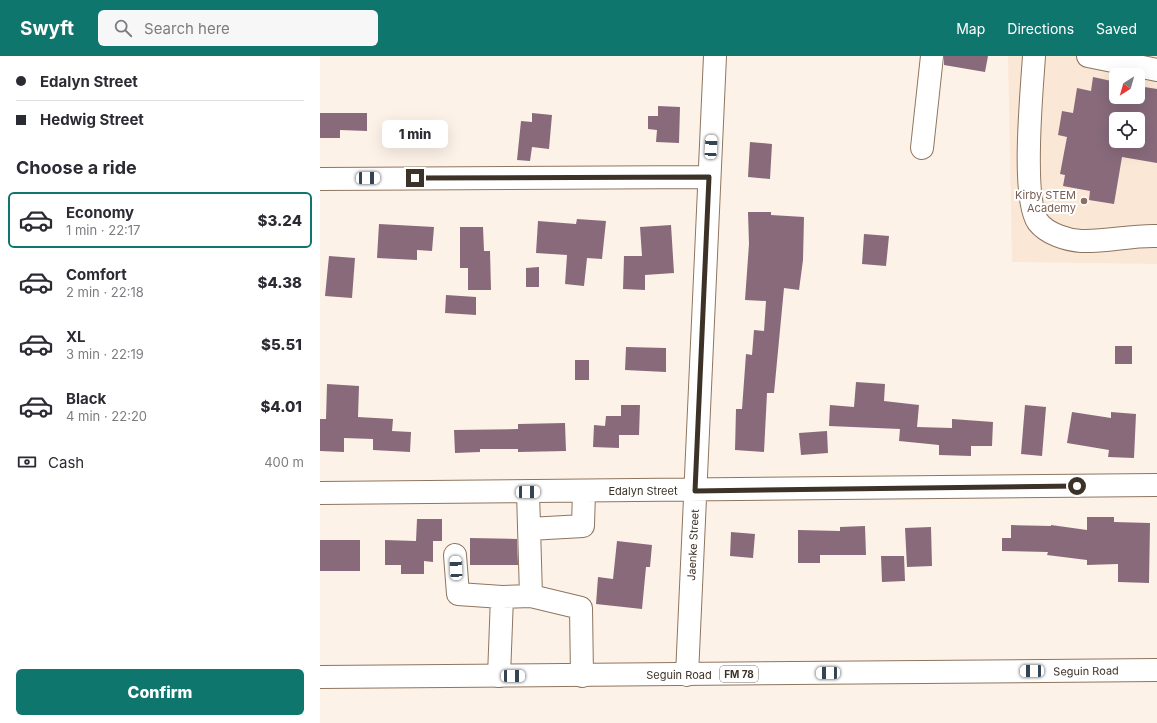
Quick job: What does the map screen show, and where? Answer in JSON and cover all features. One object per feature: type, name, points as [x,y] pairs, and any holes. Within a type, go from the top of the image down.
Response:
[{"type":"street","name":"Jaenke Street","points":[[687,675],[715,56]]},
{"type":"street","points":[[922,148],[932,56]]},
{"type":"street","points":[[1034,56],[1028,155],[1033,210],[1038,222],[1047,230],[1058,236],[1081,241],[1157,236]]},
{"type":"street","points":[[1088,56],[1157,70]]},
{"type":"street","points":[[320,179],[709,177]]},
{"type":"street","name":"Edalyn Street","points":[[320,493],[695,491],[1157,485]]},
{"type":"street","points":[[529,529],[583,526],[584,491]]},
{"type":"street","points":[[528,492],[531,596]]},
{"type":"street","points":[[455,555],[458,594],[502,597],[531,596],[581,608],[582,676]]},
{"type":"street","points":[[499,676],[502,597]]},
{"type":"street","name":"Seguin Road","points":[[320,677],[1157,670]]},
{"type":"shaded area","name":"Kirby STEM Academy","points":[[1008,56],[1157,56],[1157,264],[1012,262]]},
{"type":"building","points":[[944,56],[988,56],[985,72],[944,65]]},
{"type":"building","points":[[1093,77],[1109,80],[1109,104],[1145,104],[1145,87],[1157,89],[1157,163],[1122,157],[1114,204],[1089,200],[1090,191],[1063,186],[1065,175],[1060,174],[1067,137],[1058,135],[1062,111],[1073,113],[1077,88],[1091,91]]},
{"type":"building","points":[[658,106],[680,107],[679,143],[656,142],[657,130],[648,129],[648,116],[658,116]]},
{"type":"building","points":[[320,113],[367,113],[367,131],[340,130],[340,138],[320,138]]},
{"type":"building","points":[[532,113],[552,115],[549,149],[532,147],[530,161],[517,160],[521,121],[532,122]]},
{"type":"building","points":[[750,142],[772,144],[770,179],[748,177]]},
{"type":"building","points":[[748,212],[771,212],[771,215],[804,217],[803,260],[799,290],[784,288],[774,393],[767,393],[764,452],[735,450],[736,409],[742,409],[746,354],[752,355],[754,330],[764,331],[766,301],[745,300],[749,244]]},
{"type":"building","points":[[577,219],[606,221],[602,259],[587,258],[584,286],[565,284],[567,255],[536,253],[538,221],[576,224]]},
{"type":"building","points":[[379,224],[434,227],[432,251],[417,250],[417,260],[377,258]]},
{"type":"building","points":[[671,225],[674,273],[645,275],[645,290],[623,289],[624,256],[642,256],[640,227]]},
{"type":"building","points":[[460,227],[483,227],[484,251],[490,251],[491,290],[468,290],[468,268],[460,268]]},
{"type":"building","points":[[864,234],[889,236],[886,266],[862,264]]},
{"type":"building","points":[[329,256],[355,258],[352,298],[325,296]]},
{"type":"building","points":[[539,267],[539,287],[526,287],[526,268]]},
{"type":"building","points":[[446,295],[476,297],[476,315],[445,313]]},
{"type":"building","points":[[1115,346],[1132,346],[1132,364],[1115,364]]},
{"type":"building","points":[[626,347],[666,348],[666,372],[625,370]]},
{"type":"building","points":[[575,360],[589,360],[589,380],[575,380]]},
{"type":"building","points":[[856,382],[885,384],[884,401],[919,405],[917,427],[952,428],[952,419],[993,422],[992,446],[971,446],[971,456],[939,455],[939,445],[899,441],[900,429],[829,426],[830,405],[854,407]]},
{"type":"building","points":[[327,384],[359,386],[358,417],[393,419],[392,431],[411,432],[410,452],[373,450],[373,439],[344,438],[344,452],[320,451],[320,419],[326,419]]},
{"type":"building","points":[[621,405],[640,405],[639,435],[619,435],[619,448],[593,447],[594,425],[605,426],[606,416],[621,416]]},
{"type":"building","points":[[1025,405],[1046,407],[1042,456],[1021,454]]},
{"type":"building","points":[[1072,412],[1111,418],[1111,412],[1136,414],[1134,458],[1108,457],[1109,450],[1067,443]]},
{"type":"building","points":[[565,423],[566,451],[518,452],[518,449],[480,449],[480,452],[455,453],[454,430],[518,429],[518,424]]},
{"type":"building","points":[[827,431],[828,453],[801,455],[799,433]]},
{"type":"building","points":[[1087,517],[1114,517],[1114,522],[1150,523],[1149,583],[1118,582],[1118,564],[1087,565],[1087,560],[1047,555],[1048,552],[1002,551],[1002,538],[1011,538],[1011,525],[1051,525],[1087,530]]},
{"type":"building","points":[[417,519],[442,519],[442,541],[433,541],[433,562],[424,561],[424,574],[401,574],[401,565],[385,565],[385,540],[416,541]]},
{"type":"building","points":[[865,526],[866,555],[820,555],[820,563],[798,563],[798,530],[840,531],[840,527]]},
{"type":"building","points":[[931,527],[932,566],[907,567],[905,528]]},
{"type":"building","points":[[731,532],[755,534],[753,558],[730,556]]},
{"type":"building","points":[[470,538],[517,539],[518,565],[470,565]]},
{"type":"building","points":[[320,540],[360,540],[360,571],[320,571]]},
{"type":"building","points":[[617,541],[652,545],[650,567],[646,567],[642,609],[596,604],[598,577],[613,579]]},
{"type":"building","points":[[881,556],[904,556],[905,581],[882,582]]},
{"type":"place","name":"Kirby STEM Academy","points":[[1084,201]]},
{"type":"route","points":[[415,178],[709,177],[695,491],[1077,486]]}]
